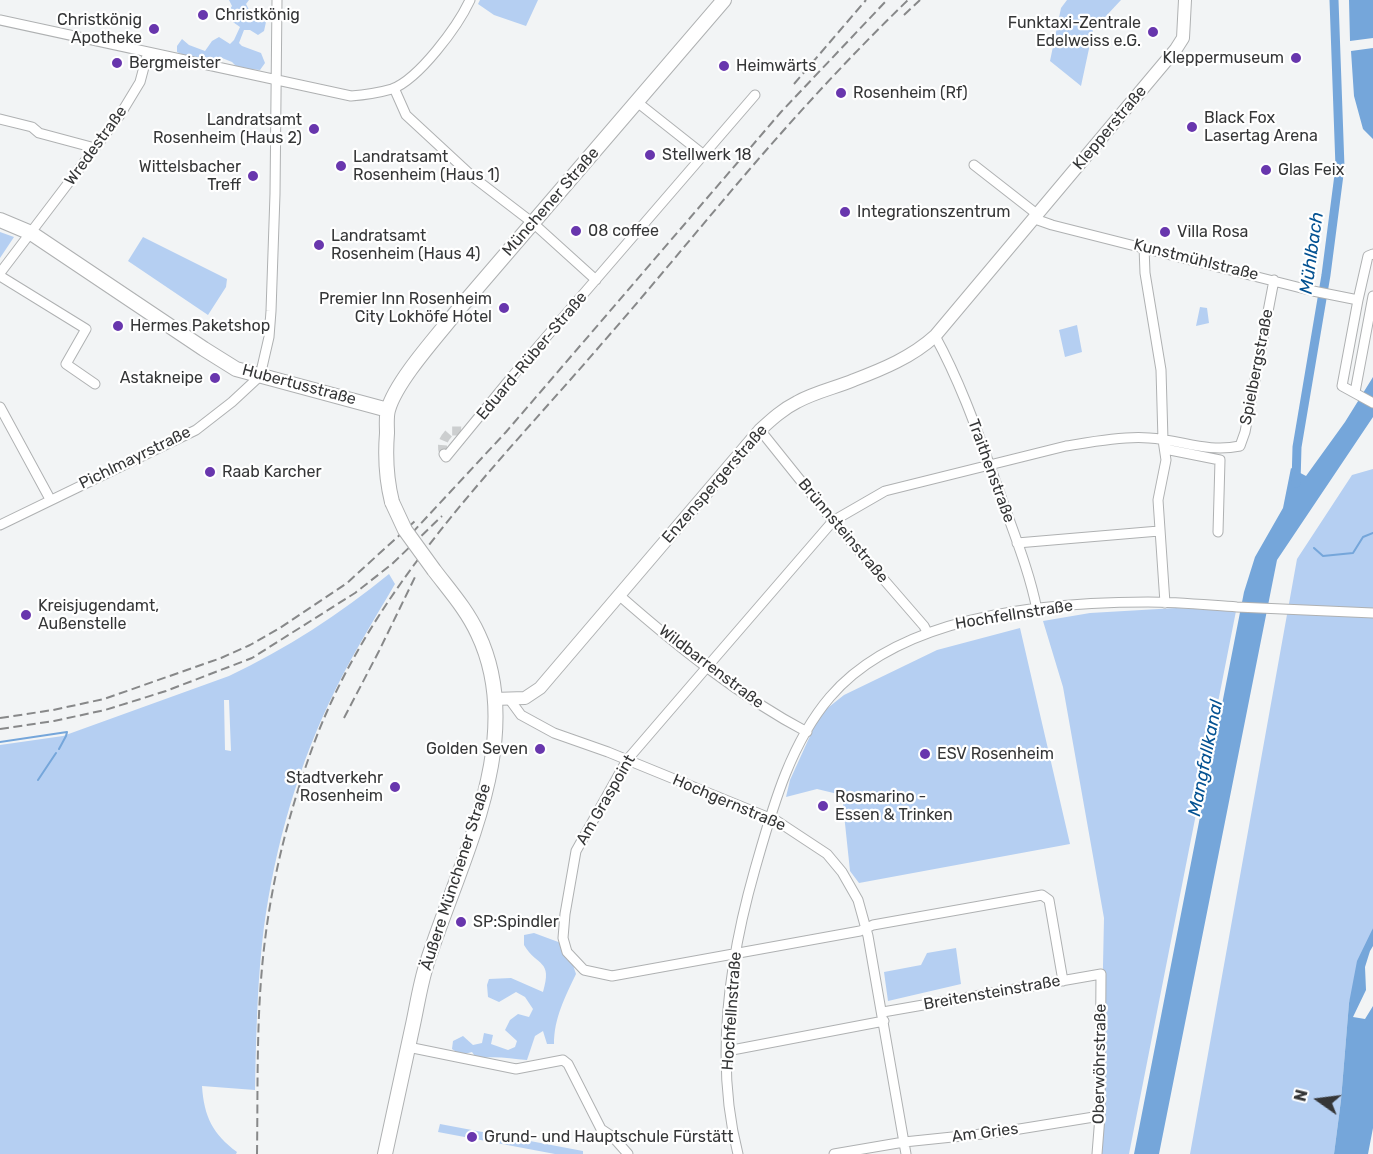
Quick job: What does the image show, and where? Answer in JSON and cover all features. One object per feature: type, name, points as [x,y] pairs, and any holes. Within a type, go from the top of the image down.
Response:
[{"type":"main road","name":"Münchener Straße","points":[[388,410],[397,391],[416,363],[458,310],[724,0]]},
{"type":"main road","name":"Hubertusstraße","points":[[0,220],[31,233],[236,369],[295,383],[388,410]]},
{"type":"main road","name":"Äußere Münchener Straße","points":[[385,1154],[426,966],[486,789],[494,748],[494,699],[488,663],[478,635],[467,614],[405,530],[392,502],[386,477],[388,410]]},
{"type":"street","points":[[260,376],[269,337],[271,311],[277,0]]},
{"type":"street","points":[[0,20],[351,96],[394,88],[421,68],[441,46],[470,0]]},
{"type":"street","name":"Klepperstraße","points":[[1037,217],[1176,49],[1183,38],[1185,0]]},
{"type":"street","name":"Wredestraße","points":[[0,274],[134,93],[140,82],[148,52]]},
{"type":"street","name":"Eduard-Rüber-Straße","points":[[394,88],[406,115],[473,177],[533,223],[596,280]]},
{"type":"street","name":"Eduard-Rüber-Straße","points":[[444,454],[446,457],[465,431],[755,95]]},
{"type":"street","points":[[638,102],[704,155]]},
{"type":"street","points":[[0,119],[32,127],[39,133],[94,148]]},
{"type":"street","points":[[974,165],[1037,217]]},
{"type":"street","name":"Kunstmühlstraße","points":[[1037,217],[1052,225],[1329,295],[1358,300]]},
{"type":"street","name":"Enzenspergerstraße","points":[[494,699],[525,698],[540,688],[760,430],[778,413],[813,394],[854,380],[920,350],[935,336],[1037,217]]},
{"type":"street","points":[[1144,248],[1145,273],[1161,370],[1164,444],[1167,460],[1158,500],[1165,603]]},
{"type":"street","points":[[1373,254],[1368,256],[1342,386],[1373,403]]},
{"type":"street","points":[[0,274],[86,329],[66,364],[95,384]]},
{"type":"street","name":"Spielbergstraße","points":[[1164,444],[1224,450],[1240,446],[1245,432],[1274,280]]},
{"type":"street","points":[[1357,393],[1373,296]]},
{"type":"street","name":"Traithenstraße","points":[[935,336],[971,415],[990,465],[1037,610]]},
{"type":"street","name":"Pichlmayrstraße","points":[[0,525],[196,430],[232,402],[260,376]]},
{"type":"street","points":[[0,407],[50,499]]},
{"type":"street","name":"Brünnsteinstraße","points":[[760,430],[833,521],[924,626],[927,633]]},
{"type":"street","name":"Am Graspoint","points":[[1063,981],[1050,900],[1042,895],[873,925],[860,931],[734,955],[612,976],[584,970],[567,952],[563,938],[565,914],[576,852],[627,760],[833,521],[885,491],[1066,446],[1097,441],[1147,438],[1164,444]]},
{"type":"street","points":[[1164,444],[1220,460],[1218,532]]},
{"type":"street","points":[[1017,543],[1159,531]]},
{"type":"street","name":"Wildbarrenstraße","points":[[620,596],[707,667],[763,706],[807,732]]},
{"type":"street","name":"Hochfellnstraße","points":[[738,1154],[728,1098],[727,1051],[734,955],[743,914],[778,792],[807,732],[830,697],[854,675],[882,655],[927,633],[966,621],[1037,610],[1109,603],[1165,603],[1373,613]]},
{"type":"street","name":"Hochgernstraße","points":[[510,700],[521,715],[554,733],[770,817],[827,854],[851,885],[866,928],[884,1017],[906,1154]]},
{"type":"street","name":"Breitensteinstraße","points":[[727,1051],[1101,974]]},
{"type":"street","name":"Oberwöhrstraße","points":[[1097,1154],[1100,1116],[1101,974]]},
{"type":"street","points":[[408,1047],[516,1070],[563,1060],[568,1064],[601,1129],[613,1137],[628,1154]]},
{"type":"street","name":"Am Gries","points":[[834,1154],[904,1142],[1001,1132],[1100,1116]]},
{"type":"shaded area","points":[[229,0],[249,0],[246,4],[253,17],[262,17],[266,22],[264,31],[258,35],[250,30],[244,30],[239,43],[261,53],[265,63],[260,70],[238,68],[232,62],[222,58],[213,60],[188,57],[177,52],[177,46],[182,39],[189,45],[205,51],[212,41],[219,37],[230,44],[234,40],[240,27],[230,20],[227,13],[232,6]]},
{"type":"shaded area","points":[[480,0],[538,0],[526,26],[494,15],[478,4]]},
{"type":"shaded area","points":[[1067,0],[1121,0],[1093,30],[1081,86],[1050,61],[1061,8]]},
{"type":"shaded area","points":[[1349,0],[1373,0],[1373,38],[1350,41]]},
{"type":"shaded area","points":[[1373,48],[1373,139],[1363,129],[1354,96],[1351,51]]},
{"type":"shaded area","points":[[0,232],[14,237],[0,258]]},
{"type":"shaded area","points":[[143,237],[227,279],[226,287],[208,315],[128,261]]},
{"type":"shaded area","points":[[1200,307],[1207,308],[1209,323],[1196,326]]},
{"type":"shaded area","points":[[1077,325],[1082,352],[1065,357],[1059,330]]},
{"type":"shaded area","points":[[1373,377],[1373,417],[1277,560],[1159,1154],[1134,1154],[1244,592],[1255,557],[1283,508],[1291,468],[1306,476],[1345,422]]},
{"type":"shaded area","points":[[1373,469],[1373,928],[1349,1003],[1334,1154],[1190,1154],[1297,559],[1352,475]]},
{"type":"shaded area","points":[[389,574],[395,584],[360,643],[316,731],[295,790],[278,851],[262,944],[255,1090],[202,1086],[205,1107],[211,1124],[237,1152],[236,1154],[0,1154],[0,745],[63,736],[229,676],[292,642],[332,617]],"holes":[[[224,700],[229,700],[231,751],[225,750]]]},
{"type":"shaded area","points":[[1176,608],[1236,611],[1129,1154],[1099,1154],[1104,918],[1063,687],[1043,621],[1090,613]]},
{"type":"shaded area","name":"ESV Rosenheim","points":[[1020,628],[1070,844],[859,883],[850,871],[842,795],[817,789],[786,797],[790,780],[820,714],[844,695],[937,650]]},
{"type":"shaded area","points":[[1373,928],[1373,946],[1365,967],[1366,990],[1353,1017],[1365,1019],[1373,1006],[1373,1128],[1368,1154],[1334,1154],[1349,1003],[1357,961]]},
{"type":"shaded area","points":[[534,933],[561,943],[576,974],[558,1016],[554,1044],[547,1044],[543,1031],[535,1036],[527,1060],[496,1057],[477,1059],[472,1052],[461,1055],[452,1049],[453,1041],[463,1036],[473,1045],[482,1043],[484,1033],[493,1035],[491,1044],[508,1050],[515,1047],[517,1041],[505,1030],[510,1020],[518,1014],[529,1017],[533,1009],[525,997],[516,992],[499,1002],[488,997],[487,985],[489,979],[511,978],[543,992],[546,981],[545,968],[524,945],[524,935]]},
{"type":"shaded area","points":[[956,948],[961,984],[888,1001],[884,972],[921,965],[927,953]]},
{"type":"shaded area","points":[[440,1124],[583,1151],[583,1154],[555,1154],[438,1132]]},
{"type":"waterway","name":"Mühlbach","points":[[1296,483],[1297,447],[1326,275],[1340,167],[1334,0]]},
{"type":"waterway","points":[[1314,548],[1323,556],[1353,553],[1363,537],[1373,533]]},
{"type":"waterway","points":[[0,742],[67,732],[59,749]]},
{"type":"waterway","points":[[38,780],[56,753]]},
{"type":"tunnel","points":[[444,454],[443,441],[446,436],[451,431],[463,431]]},
{"type":"railway","points":[[794,84],[866,0]]},
{"type":"railway","points":[[412,533],[506,432],[781,112],[887,0]]},
{"type":"railway","points":[[257,1154],[260,993],[268,915],[278,866],[290,818],[313,746],[338,688],[368,633],[440,531],[480,482],[631,310],[785,128],[908,0]]},
{"type":"railway","points":[[904,15],[920,0]]},
{"type":"railway","points":[[0,729],[105,710],[166,691],[252,658],[355,593],[392,564],[442,516]]},
{"type":"railway","points":[[0,718],[104,699],[221,658],[250,645],[280,628],[347,583],[415,521]]},
{"type":"railway","points":[[344,718],[415,577]]},
{"type":"place","name":"Christkönig","points":[[203,15]]},
{"type":"place","name":"Christkönig Apotheke","points":[[154,29]]},
{"type":"place","name":"Funktaxi-Zentrale Edelweiss e.G.","points":[[1153,32]]},
{"type":"place","name":"Kleppermuseum","points":[[1296,58]]},
{"type":"place","name":"Bergmeister","points":[[117,63]]},
{"type":"place","name":"Heimwärts","points":[[724,66]]},
{"type":"place","name":"Rosenheim (Rf)","points":[[841,93]]},
{"type":"place","name":"Black Fox Lasertag Arena","points":[[1192,127]]},
{"type":"place","name":"Landratsamt Rosenheim (Haus 2)","points":[[314,129]]},
{"type":"place","name":"Stellwerk 18","points":[[650,155]]},
{"type":"place","name":"Landratsamt Rosenheim (Haus 1)","points":[[341,166]]},
{"type":"place","name":"Glas Feix","points":[[1266,170]]},
{"type":"place","name":"Wittelsbacher Treff","points":[[253,176]]},
{"type":"place","name":"Integrationszentrum","points":[[845,212]]},
{"type":"place","name":"08 coffee","points":[[576,231]]},
{"type":"place","name":"Villa Rosa","points":[[1165,232]]},
{"type":"place","name":"Landratsamt Rosenheim (Haus 4)","points":[[319,245]]},
{"type":"place","name":"Premier Inn Rosenheim City Lokhöfe Hotel","points":[[504,308]]},
{"type":"place","name":"Hermes Paketshop","points":[[118,326]]},
{"type":"place","name":"Astakneipe","points":[[215,378]]},
{"type":"place","name":"Raab Karcher","points":[[210,472]]},
{"type":"place","name":"Kreisjugendamt, Außenstelle","points":[[26,615]]},
{"type":"place","name":"Golden Seven","points":[[540,749]]},
{"type":"place","name":"ESV Rosenheim","points":[[925,754]]},
{"type":"place","name":"Stadtverkehr Rosenheim","points":[[395,787]]},
{"type":"place","name":"Rosmarino - Essen & Trinken","points":[[823,806]]},
{"type":"place","name":"SP:Spindler","points":[[461,922]]},
{"type":"place","name":"Grund- und Hauptschule Fürstätt","points":[[472,1137]]},
{"type":"water label","name":"Mangfallkanal","points":[[1206,758]]}]
